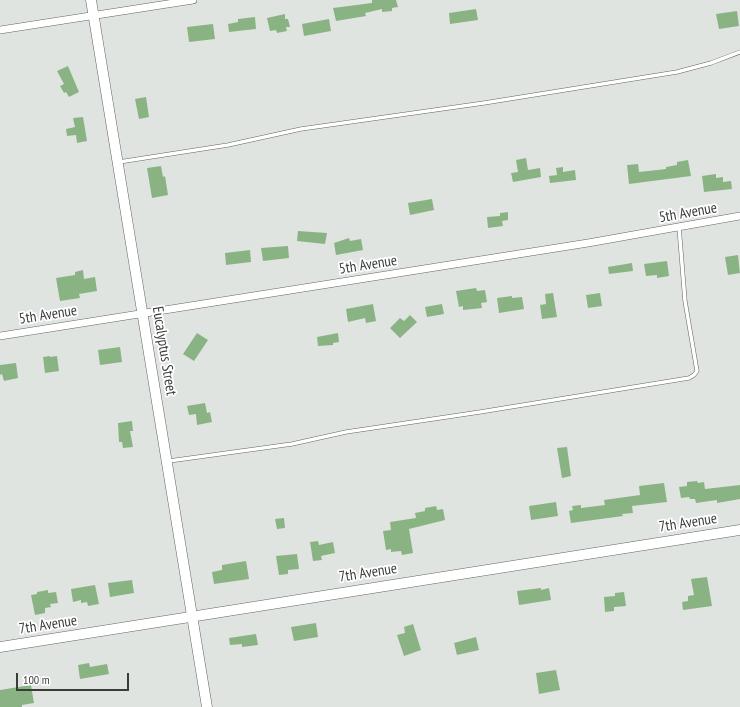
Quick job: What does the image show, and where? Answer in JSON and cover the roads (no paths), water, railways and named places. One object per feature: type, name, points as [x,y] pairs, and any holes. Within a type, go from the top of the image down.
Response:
[{"type":"street","name":"Eucalyptus Street","points":[[91,0],[207,707]]},
{"type":"street","points":[[0,30],[193,0]]},
{"type":"street","name":"5th Avenue","points":[[0,336],[142,312],[258,296],[740,216]]},
{"type":"street","name":"7th Avenue","points":[[0,648],[192,616],[740,530]]},
{"type":"lane","points":[[118,163],[228,145],[300,129],[677,72],[704,65],[740,52]]},
{"type":"lane","points":[[166,461],[292,444],[346,432],[689,378],[697,371],[685,301],[679,227]]}]
